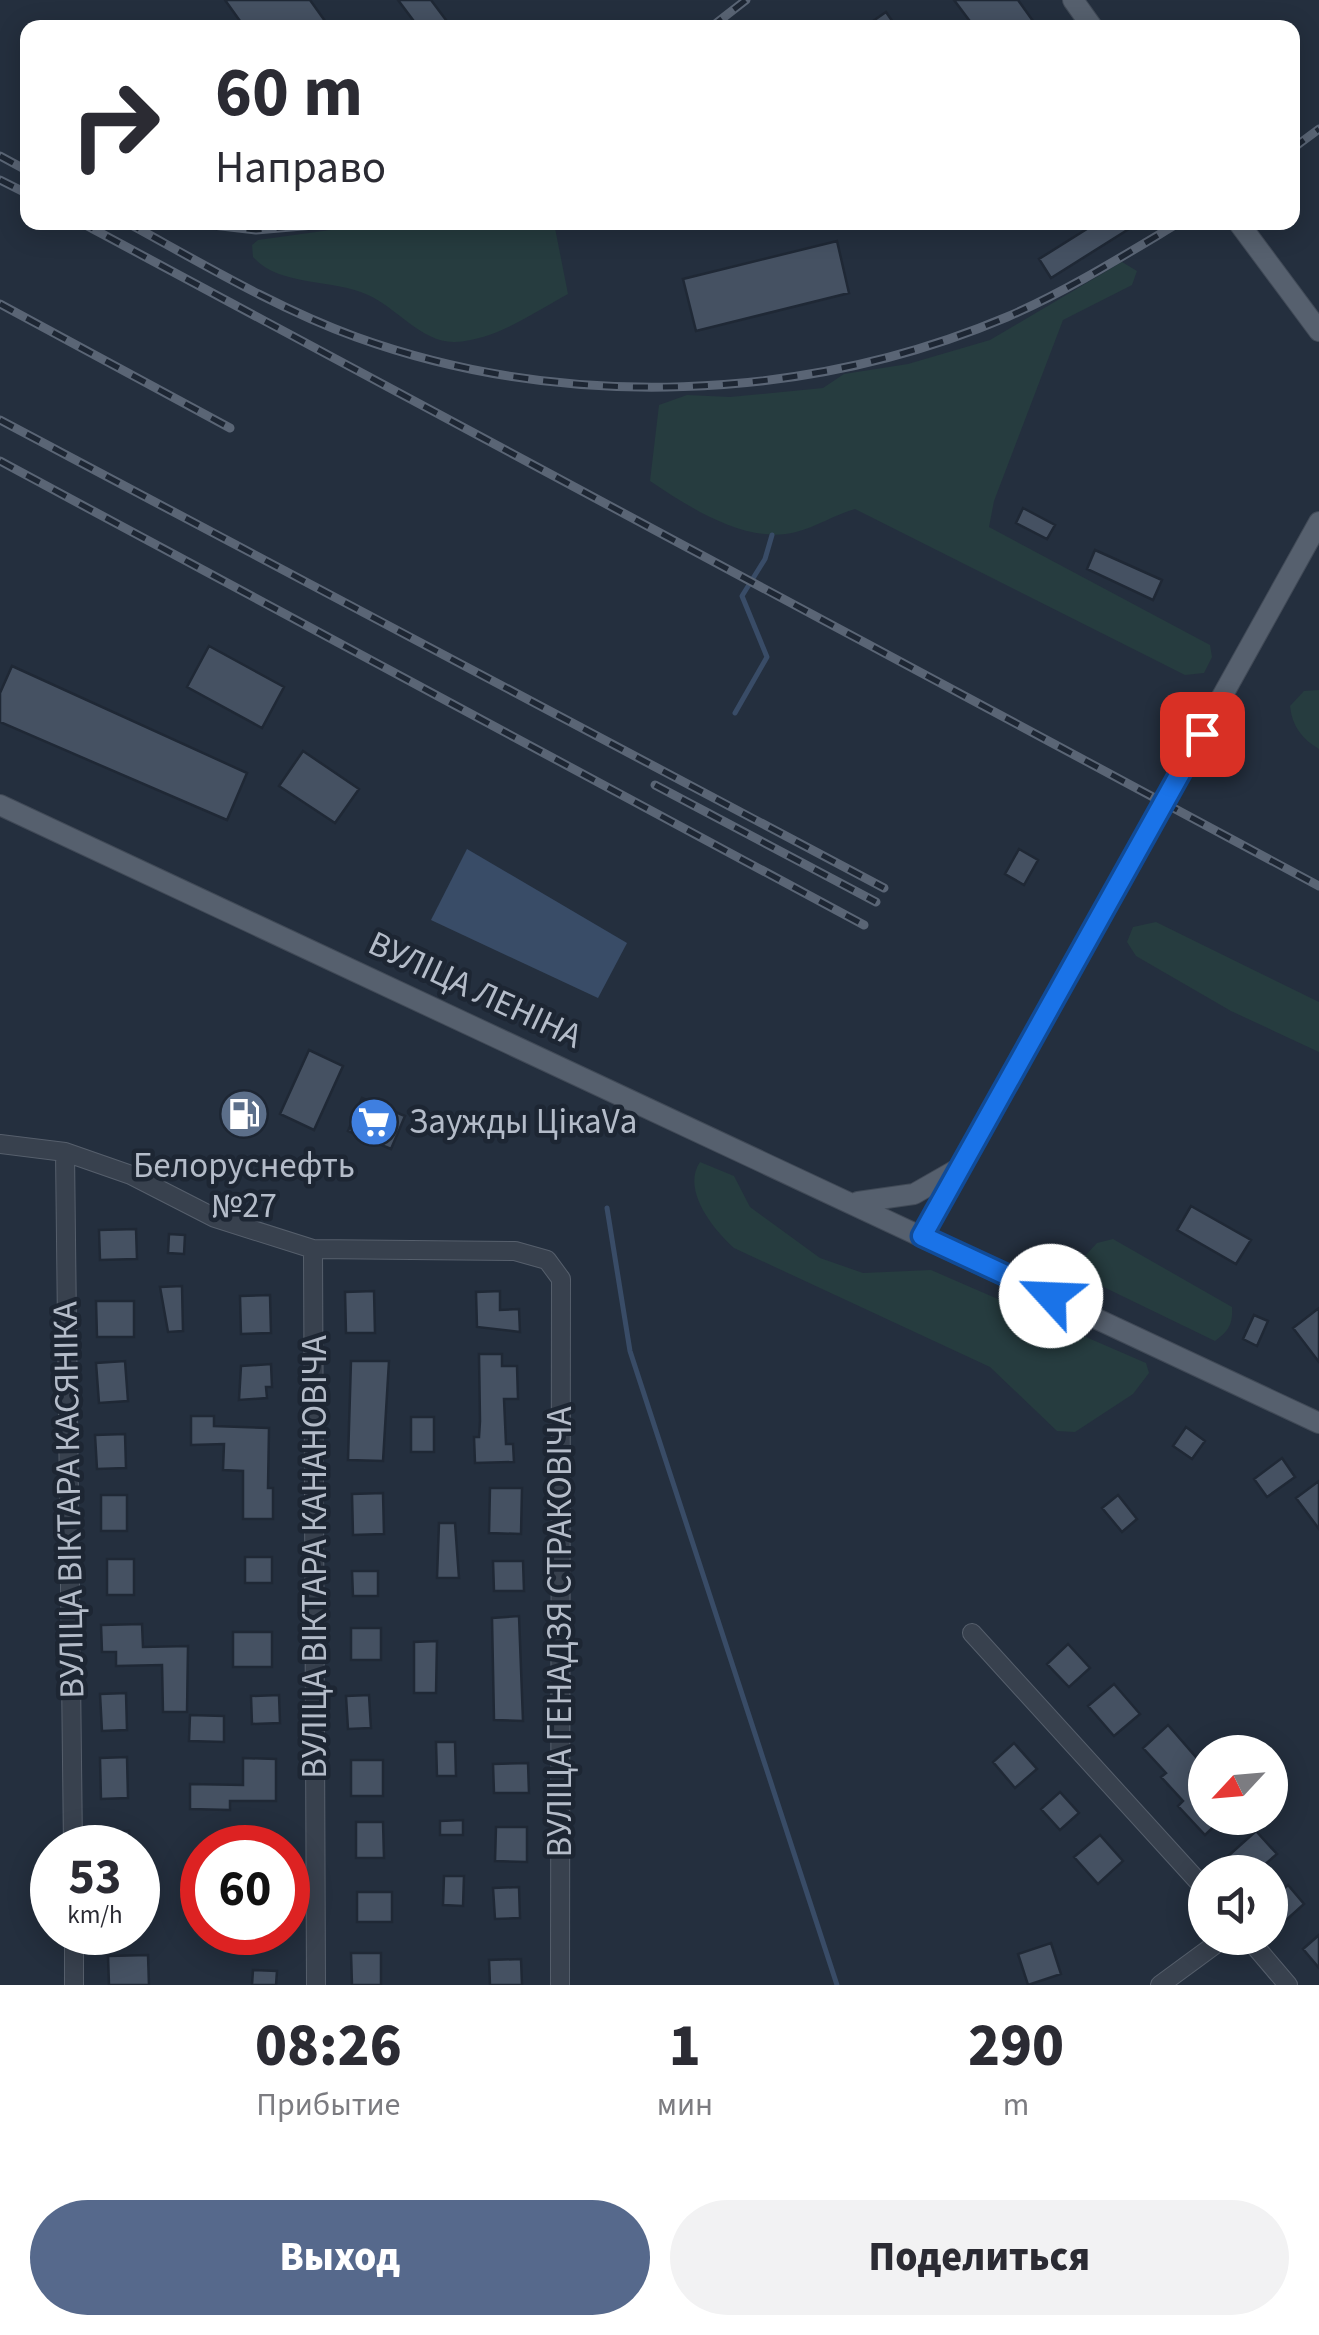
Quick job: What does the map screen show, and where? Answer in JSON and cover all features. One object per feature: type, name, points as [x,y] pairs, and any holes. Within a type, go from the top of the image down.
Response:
[{"type":"main road","points":[[1244,230],[1319,331]]},
{"type":"main road","points":[[922,1236],[1319,522]]},
{"type":"main road","name":"ВУЛІЦА ЛЕНІНА","points":[[0,805],[1319,1423]]},
{"type":"main road","points":[[848,1201],[878,1202],[914,1194],[962,1166]]},
{"type":"street","points":[[0,1144],[65,1152],[131,1175],[216,1218],[313,1249]]},
{"type":"street","name":"ВУЛІЦА ВІКТАРА КАСЯНІКА","points":[[65,1152],[73,1825]]},
{"type":"street","name":"ВУЛІЦА ГЕНАДЗЯ СТРАКОВІЧА","points":[[313,1249],[515,1251],[548,1260],[561,1279],[560,1985]]},
{"type":"street","name":"ВУЛІЦА ВІКТАРА КАНАНОВІЧА","points":[[313,1249],[316,1985]]},
{"type":"street","points":[[972,1633],[1188,1871]]},
{"type":"street","points":[[74,1955],[74,1985]]},
{"type":"street","points":[[1160,1985],[1201,1955]]},
{"type":"street","points":[[1262,1955],[1288,1985]]},
{"type":"green space","points":[[330,230],[555,230],[568,294],[500,331],[470,340],[443,341],[420,331],[368,295],[292,278],[264,267],[253,257],[252,245],[258,240]]},
{"type":"green space","points":[[1122,262],[1137,271],[1132,285],[1063,320],[994,501],[989,527],[1210,645],[1212,657],[1204,673],[1185,675],[855,509],[796,532],[758,533],[719,521],[650,481],[659,405],[687,395],[730,397],[823,388],[844,374],[908,364],[990,340]]},
{"type":"green space","points":[[1319,690],[1319,749],[1299,731],[1290,706],[1304,691]]},
{"type":"green space","points":[[1156,922],[1319,1002],[1319,1052],[1231,1011],[1136,956],[1127,942],[1133,927]]},
{"type":"green space","points":[[700,1162],[734,1176],[750,1207],[820,1258],[863,1273],[931,1270],[1146,1363],[1149,1373],[1133,1394],[1075,1432],[1057,1431],[990,1367],[734,1248],[709,1220],[697,1197],[695,1173]]},
{"type":"green space","points":[[1113,1239],[1232,1307],[1227,1330],[1215,1341],[1085,1278],[1084,1257],[1097,1243]]},
{"type":"water","points":[[467,849],[627,943],[598,998],[431,920]]},
{"type":"building","points":[[225,0],[310,0],[324,20],[239,20]]},
{"type":"building","points":[[398,0],[431,0],[446,20],[413,20]]},
{"type":"building","points":[[954,0],[1018,0],[1032,20],[969,20]]},
{"type":"building","points":[[886,12],[892,20],[874,20]]},
{"type":"building","points":[[1085,230],[1127,230],[1051,278],[1039,259]]},
{"type":"building","points":[[837,241],[849,293],[696,331],[683,279]]},
{"type":"building","points":[[1023,508],[1055,525],[1047,539],[1016,523]]},
{"type":"building","points":[[1095,550],[1162,580],[1153,600],[1087,569]]},
{"type":"building","points":[[209,646],[284,687],[262,728],[187,687]]},
{"type":"building","points":[[12,666],[247,773],[227,820],[0,722],[0,693]]},
{"type":"building","points":[[303,751],[359,789],[335,823],[279,786]]},
{"type":"building","points":[[1019,849],[1038,860],[1024,885],[1005,874]]},
{"type":"building","points":[[309,1050],[343,1066],[314,1130],[280,1114]]},
{"type":"building","points":[[362,1098],[405,1116],[391,1149],[348,1131]]},
{"type":"building","points":[[1191,1206],[1251,1240],[1236,1264],[1177,1230]]},
{"type":"building","points":[[136,1229],[137,1259],[100,1260],[99,1230]]},
{"type":"building","points":[[169,1234],[185,1235],[184,1254],[168,1253]]},
{"type":"building","points":[[182,1286],[183,1331],[168,1332],[160,1287]]},
{"type":"building","points":[[374,1291],[375,1333],[346,1333],[345,1292]]},
{"type":"building","points":[[500,1291],[500,1310],[519,1309],[520,1332],[477,1327],[476,1292]]},
{"type":"building","points":[[270,1295],[271,1333],[241,1334],[240,1296]]},
{"type":"building","points":[[96,1301],[134,1301],[134,1337],[97,1337]]},
{"type":"building","points":[[1319,1308],[1319,1362],[1293,1328]]},
{"type":"building","points":[[1254,1315],[1268,1321],[1257,1346],[1243,1339]]},
{"type":"building","points":[[479,1354],[502,1354],[502,1366],[517,1366],[518,1399],[504,1399],[506,1444],[513,1444],[514,1462],[475,1463],[474,1437],[479,1437],[480,1421]]},
{"type":"building","points":[[125,1361],[128,1401],[99,1403],[96,1363]]},
{"type":"building","points":[[351,1361],[389,1361],[383,1461],[348,1460]]},
{"type":"building","points":[[271,1364],[272,1387],[266,1387],[267,1398],[239,1400],[241,1366]]},
{"type":"building","points":[[191,1416],[214,1416],[214,1426],[269,1428],[268,1488],[273,1488],[273,1519],[243,1519],[243,1471],[223,1470],[224,1444],[191,1445]]},
{"type":"building","points":[[411,1417],[434,1417],[434,1452],[411,1452]]},
{"type":"building","points":[[1186,1427],[1205,1441],[1192,1459],[1173,1446]]},
{"type":"building","points":[[125,1434],[126,1468],[97,1469],[95,1435]]},
{"type":"building","points":[[1282,1458],[1295,1477],[1267,1497],[1254,1479]]},
{"type":"building","points":[[1319,1481],[1319,1529],[1296,1498]]},
{"type":"building","points":[[490,1488],[522,1488],[521,1534],[489,1533]]},
{"type":"building","points":[[383,1493],[384,1534],[353,1535],[352,1494]]},
{"type":"building","points":[[101,1495],[127,1495],[127,1531],[101,1531]]},
{"type":"building","points":[[1118,1495],[1137,1519],[1122,1532],[1102,1508]]},
{"type":"building","points":[[439,1523],[455,1523],[459,1578],[437,1578]]},
{"type":"building","points":[[245,1557],[272,1557],[272,1583],[245,1583]]},
{"type":"building","points":[[107,1559],[134,1559],[134,1595],[107,1595]]},
{"type":"building","points":[[493,1561],[523,1561],[524,1591],[494,1591]]},
{"type":"building","points":[[352,1571],[378,1571],[378,1596],[353,1596]]},
{"type":"building","points":[[519,1616],[523,1721],[494,1720],[492,1618]]},
{"type":"building","points":[[142,1624],[143,1647],[188,1646],[187,1712],[163,1712],[162,1665],[116,1666],[116,1652],[102,1652],[101,1625]]},
{"type":"building","points":[[351,1628],[381,1628],[381,1660],[351,1660]]},
{"type":"building","points":[[233,1632],[272,1632],[272,1667],[233,1667]]},
{"type":"building","points":[[437,1641],[436,1693],[414,1693],[414,1642]]},
{"type":"building","points":[[1068,1644],[1090,1668],[1069,1687],[1047,1664]]},
{"type":"building","points":[[1114,1684],[1140,1714],[1114,1736],[1088,1706]]},
{"type":"building","points":[[126,1693],[127,1730],[102,1731],[100,1694]]},
{"type":"building","points":[[279,1695],[280,1723],[252,1724],[251,1696]]},
{"type":"building","points":[[369,1695],[371,1728],[348,1729],[346,1696]]},
{"type":"building","points":[[190,1715],[224,1716],[224,1742],[189,1741]]},
{"type":"building","points":[[1168,1725],[1188,1748],[1188,1817],[1178,1806],[1183,1801],[1161,1777],[1166,1773],[1143,1748]]},
{"type":"building","points":[[436,1742],[455,1742],[456,1776],[437,1776]]},
{"type":"building","points":[[1014,1743],[1037,1769],[1015,1788],[993,1762]]},
{"type":"building","points":[[127,1757],[128,1798],[101,1799],[100,1758]]},
{"type":"building","points":[[243,1758],[276,1759],[276,1801],[230,1801],[230,1810],[190,1809],[190,1784],[243,1785]]},
{"type":"building","points":[[351,1760],[383,1760],[383,1796],[351,1796]]},
{"type":"building","points":[[528,1763],[529,1793],[494,1793],[493,1764]]},
{"type":"building","points":[[1060,1792],[1079,1813],[1060,1830],[1041,1809]]},
{"type":"building","points":[[463,1820],[463,1835],[440,1835],[440,1821]]},
{"type":"building","points":[[356,1822],[383,1822],[384,1858],[356,1858]]},
{"type":"building","points":[[496,1827],[527,1827],[527,1862],[495,1861]]},
{"type":"building","points":[[1100,1835],[1123,1861],[1098,1884],[1074,1857]]},
{"type":"building","points":[[1252,1835],[1260,1835],[1277,1854],[1276,1855],[1229,1855]]},
{"type":"building","points":[[444,1876],[464,1876],[463,1906],[443,1905]]},
{"type":"building","points":[[1288,1885],[1304,1904],[1288,1918]]},
{"type":"building","points":[[519,1887],[520,1918],[495,1919],[493,1888]]},
{"type":"building","points":[[357,1892],[392,1892],[392,1922],[357,1922]]},
{"type":"building","points":[[1319,1935],[1319,1968],[1303,1949]]},
{"type":"building","points":[[1051,1943],[1061,1974],[1028,1985],[1018,1954]]},
{"type":"building","points":[[351,1953],[381,1953],[381,1985],[352,1985]]},
{"type":"building","points":[[148,1955],[149,1985],[109,1985],[108,1956]]},
{"type":"building","points":[[521,1959],[522,1985],[490,1985],[489,1960]]},
{"type":"building","points":[[253,1970],[277,1971],[276,1985],[252,1985]]},
{"type":"waterway","points":[[735,713],[767,657],[742,596],[765,559],[772,535]]},
{"type":"waterway","points":[[607,1208],[630,1351],[837,1985]]},
{"type":"railway","points":[[720,20],[746,0]]},
{"type":"railway","points":[[1300,143],[1319,129]]},
{"type":"railway","points":[[0,156],[20,167]]},
{"type":"railway","points":[[0,180],[20,190]]},
{"type":"railway","points":[[95,230],[1319,886]]},
{"type":"railway","points":[[141,230],[297,313],[356,337],[435,361],[516,377],[600,386],[683,387],[767,380],[849,366],[930,345],[1029,307],[1166,230]]},
{"type":"railway","points":[[0,304],[230,428]]},
{"type":"railway","points":[[0,420],[884,888]]},
{"type":"railway","points":[[0,461],[864,925]]},
{"type":"railway","points":[[655,785],[876,902]]},
{"type":"place","name":"Белоруснефть №27","points":[[244,1114]]},
{"type":"place","name":"Заужды ЦікаVа","points":[[374,1122]]},
{"type":"route","points":[[1051,1296],[922,1236],[1202,734]]}]
